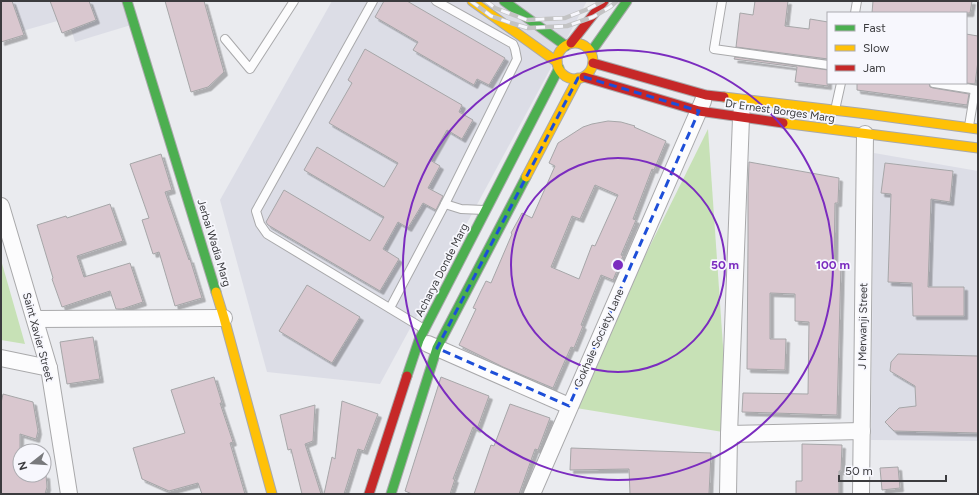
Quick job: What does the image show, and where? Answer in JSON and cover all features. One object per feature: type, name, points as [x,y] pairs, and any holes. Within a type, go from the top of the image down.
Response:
[{"type":"main road","name":"Jerbai Wadia Marg","points":[[127,1],[224,318],[272,494]]},
{"type":"main road","points":[[472,1],[558,64]]},
{"type":"main road","points":[[390,494],[436,348],[581,78],[592,69],[593,57],[587,47],[577,43],[568,44],[504,1]]},
{"type":"main road","points":[[581,78],[567,77],[562,73],[558,64],[558,55],[604,1]]},
{"type":"main road","points":[[591,52],[627,1]]},
{"type":"main road","name":"Dr Ernest Borges Marg","points":[[593,63],[706,95],[973,128]]},
{"type":"main road","name":"Acharya Donde Marg","points":[[369,494],[422,335],[558,64]]},
{"type":"main road","name":"Dr Ernest Borges Marg","points":[[581,78],[699,111],[741,118],[972,147]]},
{"type":"street","name":"Gokhale Society Lane","points":[[532,494],[569,406],[706,95]]},
{"type":"street","points":[[728,494],[741,118],[743,99]]},
{"type":"street","points":[[825,129],[831,110]]},
{"type":"street","points":[[972,147],[973,128]]},
{"type":"street","name":"J Merwanji Street","points":[[861,494],[865,134]]},
{"type":"street","name":"Saint Xavier Street","points":[[1,206],[48,368],[69,494]]},
{"type":"street","points":[[35,319],[224,318]]},
{"type":"street","points":[[422,335],[436,348],[569,406]]},
{"type":"street","points":[[1,358],[48,368]]},
{"type":"street","points":[[729,434],[862,431]]},
{"type":"lane","points":[[225,39],[250,69],[294,1]]},
{"type":"lane","points":[[373,1],[256,211],[260,224],[266,234],[390,308],[422,335]]},
{"type":"lane","points":[[390,308],[445,204],[517,59],[513,44],[436,1]]},
{"type":"lane","points":[[722,1],[714,49],[827,65]]},
{"type":"lane","points":[[855,12],[857,1]]},
{"type":"lane","points":[[831,110],[841,84]]},
{"type":"lane","points":[[940,84],[976,90],[973,128]]},
{"type":"lane","points":[[445,204],[461,209],[486,210]]},
{"type":"highlighted area","points":[[584,77],[699,111],[569,406],[437,348],[578,78]]},
{"type":"shaded area","points":[[1,1],[124,1],[131,25],[75,42],[68,18],[1,37]]},
{"type":"shaded area","points":[[332,1],[587,1],[380,384],[267,372],[220,200]]},
{"type":"shaded area","points":[[874,153],[978,171],[978,441],[871,440]]},
{"type":"green space","points":[[708,129],[729,433],[570,407]]},
{"type":"green space","points":[[1,260],[25,344],[1,340]]},
{"type":"building","points":[[1,1],[12,1],[24,35],[1,42]]},
{"type":"building","points":[[50,1],[89,1],[96,20],[62,33]]},
{"type":"building","points":[[165,1],[204,1],[224,72],[208,87],[191,92]]},
{"type":"building","points":[[384,1],[407,1],[505,58],[489,85],[477,79],[474,85],[413,50],[418,42],[375,17]]},
{"type":"building","points":[[755,1],[788,1],[785,26],[809,29],[810,19],[827,22],[827,59],[736,47],[740,13],[753,15]]},
{"type":"building","points":[[873,1],[972,1],[970,13],[872,12]]},
{"type":"building","points":[[967,34],[978,36],[978,61],[975,84],[967,83]]},
{"type":"building","points":[[365,49],[462,105],[459,112],[473,120],[462,139],[447,130],[430,160],[440,166],[428,188],[443,196],[436,210],[423,203],[408,228],[398,222],[383,249],[399,259],[380,291],[268,225],[266,222],[284,190],[370,241],[384,217],[304,170],[317,147],[384,187],[398,163],[329,123],[352,83],[348,80]]},
{"type":"building","points":[[735,57],[827,70],[828,86],[795,82],[797,67],[734,59]]},
{"type":"building","points":[[857,84],[929,84],[930,87],[933,88],[969,94],[967,105],[857,90]]},
{"type":"building","points":[[608,121],[621,122],[635,126],[634,127],[666,141],[654,170],[652,169],[633,219],[636,220],[621,255],[623,256],[613,280],[601,275],[581,325],[583,326],[574,348],[571,347],[553,388],[503,367],[459,345],[476,309],[473,308],[481,291],[486,281],[491,283],[512,234],[511,233],[522,213],[532,218],[555,166],[549,163],[558,143],[583,127]],"holes":[[[595,185],[618,195],[595,246],[592,245],[579,279],[551,267],[572,216],[580,219]]]},
{"type":"building","points":[[161,154],[172,190],[165,192],[189,260],[190,259],[202,298],[175,306],[159,252],[153,254],[142,220],[149,218],[130,164]]},
{"type":"building","points":[[749,162],[839,178],[838,203],[835,203],[834,264],[841,264],[837,415],[742,412],[743,393],[808,394],[809,322],[795,321],[795,294],[770,293],[770,339],[786,339],[785,370],[747,369]]},
{"type":"building","points":[[885,163],[953,171],[950,202],[931,199],[928,287],[964,287],[964,316],[913,316],[912,283],[888,282],[891,194],[881,193]]},
{"type":"building","points":[[110,204],[123,241],[77,256],[84,277],[130,263],[143,302],[122,309],[116,309],[110,291],[62,307],[52,279],[53,278],[37,225],[66,216],[67,218]]},
{"type":"building","points":[[307,285],[360,317],[332,363],[279,331]]},
{"type":"building","points":[[93,337],[100,379],[67,384],[60,342]]},
{"type":"building","points":[[898,354],[978,356],[978,433],[894,431],[885,422],[899,408],[916,406],[915,386],[890,371],[891,362]]},
{"type":"building","points":[[214,377],[222,403],[220,403],[233,442],[230,443],[245,494],[202,494],[198,483],[169,491],[142,479],[133,448],[185,433],[171,390]]},
{"type":"building","points":[[441,377],[489,396],[477,429],[473,427],[453,479],[455,479],[450,494],[412,494],[405,491]]},
{"type":"building","points":[[3,394],[33,402],[38,431],[36,439],[20,434],[20,443],[12,443],[12,483],[47,483],[45,494],[1,494],[1,403]]},
{"type":"building","points":[[342,401],[378,414],[364,451],[358,449],[344,494],[324,494],[332,457],[335,459]]},
{"type":"building","points":[[510,404],[550,418],[538,450],[535,449],[519,494],[474,494],[491,445],[494,446]]},
{"type":"building","points":[[315,405],[313,441],[305,444],[321,494],[302,494],[291,449],[288,450],[280,415]]},
{"type":"building","points":[[802,444],[842,445],[841,471],[839,471],[839,494],[796,494],[796,481],[802,481]]},
{"type":"building","points":[[571,448],[711,453],[709,494],[630,494],[629,469],[570,470]]},
{"type":"building","points":[[898,467],[900,488],[882,490],[880,468]]},
{"type":"railway","points":[[471,1],[491,16],[528,28],[567,26],[593,17],[617,1]]},
{"type":"railway","points":[[486,1],[495,8],[527,20],[565,18],[603,1]]},
{"type":"traffic: fast","points":[[127,1],[216,292]]},
{"type":"traffic: fast","points":[[504,1],[566,46]]},
{"type":"traffic: fast","points":[[591,52],[627,1]]},
{"type":"traffic: fast","points":[[407,376],[419,340],[559,68]]},
{"type":"traffic: fast","points":[[391,494],[437,348],[526,177]]},
{"type":"traffic: slow","points":[[472,1],[557,62]]},
{"type":"traffic: slow","points":[[578,43],[588,48],[592,54],[593,61],[592,68],[588,74],[582,78],[572,79],[562,74],[558,68],[557,58],[562,48],[568,44],[578,43]]},
{"type":"traffic: slow","points":[[526,177],[578,78]]},
{"type":"traffic: slow","points":[[724,97],[978,129]]},
{"type":"traffic: slow","points":[[783,123],[978,148]]},
{"type":"traffic: slow","points":[[216,292],[272,494]]},
{"type":"traffic: jam","points":[[571,43],[604,1]]},
{"type":"traffic: jam","points":[[593,63],[706,95],[724,97]]},
{"type":"traffic: jam","points":[[584,77],[699,111],[783,123]]},
{"type":"traffic: jam","points":[[369,494],[407,376]]}]
